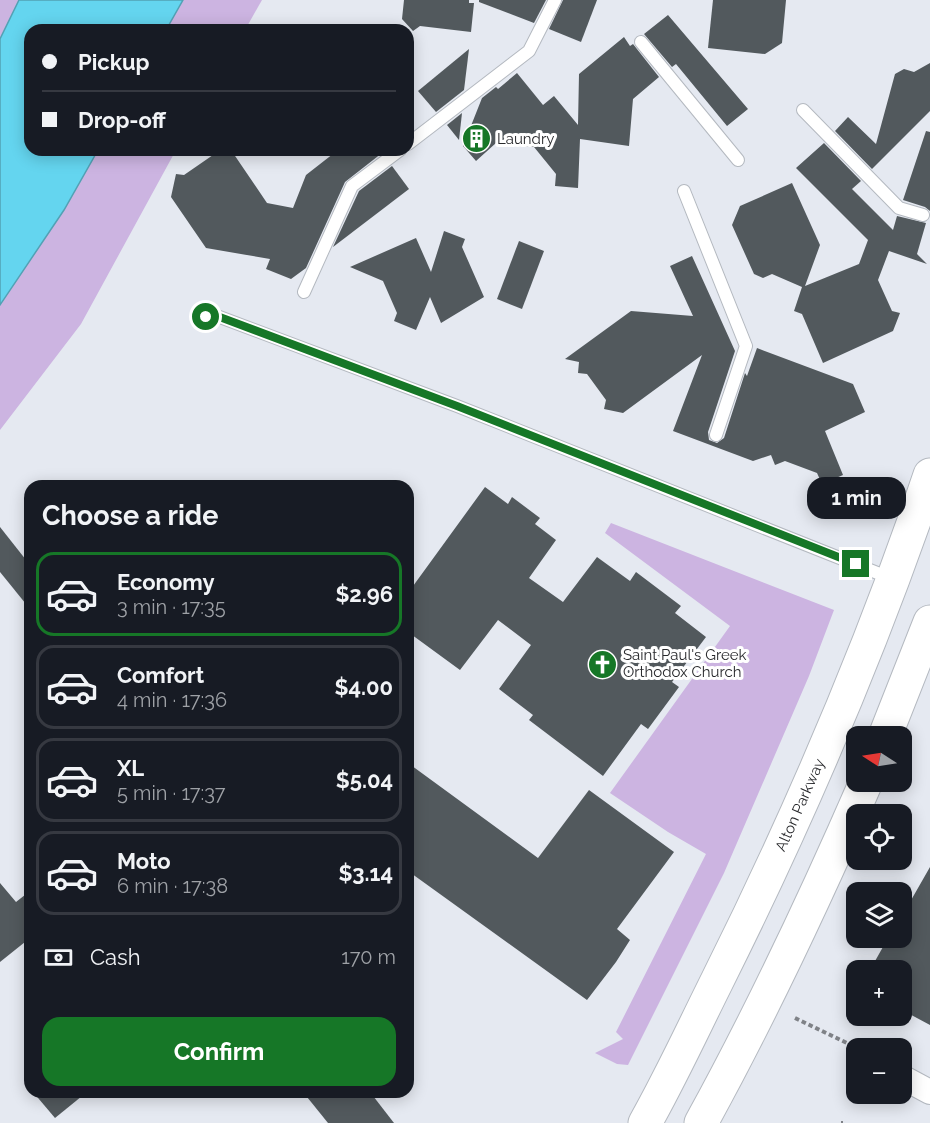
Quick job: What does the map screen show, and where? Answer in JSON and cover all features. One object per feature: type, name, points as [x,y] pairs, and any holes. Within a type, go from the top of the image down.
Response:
[{"type":"main road","name":"Alton Parkway","points":[[645,1123],[745,926],[826,747],[893,579],[930,475]]},
{"type":"main road","points":[[889,726],[930,622]]},
{"type":"main road","points":[[701,1123],[759,1012],[862,792]]},
{"type":"street","points":[[912,1082],[930,1092]]},
{"type":"lane","points":[[414,139],[529,51],[555,0]]},
{"type":"lane","points":[[641,42],[738,160]]},
{"type":"lane","points":[[803,110],[899,208],[923,215]]},
{"type":"lane","points":[[304,292],[352,186],[392,156]]},
{"type":"lane","points":[[684,191],[746,346],[716,435]]},
{"type":"lane","points":[[206,317],[217,316],[457,406],[893,579]]},
{"type":"path","points":[[795,1018],[846,1043]]},
{"type":"shaded area","points":[[0,0],[19,0],[0,39]]},
{"type":"shaded area","points":[[183,0],[262,0],[248,24],[169,24]]},
{"type":"shaded area","points":[[95,156],[173,156],[81,324],[0,430],[0,305],[64,210]]},
{"type":"shaded area","points":[[611,523],[834,610],[809,676],[724,873],[628,1065],[617,1064],[595,1053],[623,1039],[616,1032],[706,854],[668,832],[610,793],[730,626],[605,533]]},
{"type":"water","points":[[19,0],[183,0],[169,24],[24,24],[24,156],[95,156],[64,210],[0,305],[0,39]]},
{"type":"building","points":[[404,0],[469,0],[469,3],[474,3],[471,32],[420,26],[414,30],[414,24],[407,24],[402,19]]},
{"type":"building","points":[[479,0],[546,0],[534,23],[479,2]]},
{"type":"building","points":[[563,0],[597,0],[581,42],[549,29]]},
{"type":"building","points":[[713,0],[786,0],[782,43],[765,54],[708,48]]},
{"type":"building","points":[[668,15],[748,109],[727,126],[676,64],[672,67],[644,34]]},
{"type":"building","points":[[624,37],[630,46],[633,44],[659,77],[633,99],[629,146],[580,139],[578,188],[555,186],[556,174],[534,147],[496,143],[476,161],[463,146],[482,98],[496,87],[498,89],[517,73],[543,105],[554,96],[578,125],[579,74]]},
{"type":"building","points":[[469,49],[464,90],[436,112],[418,91]]},
{"type":"building","points":[[930,63],[930,111],[872,169],[835,131],[848,117],[876,144],[895,74],[904,69],[914,72]]},
{"type":"building","points":[[462,113],[459,140],[447,125]]},
{"type":"building","points":[[926,131],[930,132],[930,211],[925,207],[903,200]]},
{"type":"building","points":[[824,143],[861,181],[852,189],[893,230],[897,216],[926,223],[917,254],[927,264],[889,251],[878,280],[892,311],[900,313],[893,331],[823,363],[802,314],[794,311],[802,287],[772,274],[763,278],[754,274],[732,225],[740,206],[792,183],[820,245],[805,286],[859,264],[868,240],[796,168]]},
{"type":"building","points":[[212,156],[235,156],[267,203],[293,208],[306,175],[330,156],[378,156],[345,182],[306,268],[291,279],[266,269],[270,259],[206,248],[171,197],[176,174],[184,175]]},
{"type":"building","points":[[392,166],[409,189],[333,247],[359,191]]},
{"type":"building","points":[[444,231],[465,239],[462,247],[484,297],[441,323],[430,297],[416,330],[394,321],[397,313],[383,281],[350,267],[416,238],[431,272]]},
{"type":"building","points":[[519,241],[544,251],[522,309],[497,299]]},
{"type":"building","points":[[692,256],[735,351],[708,432],[709,440],[717,443],[724,438],[745,373],[747,376],[757,348],[853,384],[865,412],[825,431],[843,475],[822,484],[817,473],[785,461],[775,465],[771,455],[753,461],[673,431],[702,355],[623,413],[604,409],[606,400],[587,374],[578,373],[579,362],[565,359],[631,311],[693,316],[670,266]]},
{"type":"building","points":[[485,487],[508,504],[512,497],[540,518],[535,524],[556,540],[529,578],[563,602],[597,557],[630,581],[636,572],[681,606],[675,613],[706,637],[672,682],[679,687],[648,729],[641,724],[603,776],[529,720],[533,715],[499,689],[531,645],[498,620],[460,670],[414,636],[414,585]]},
{"type":"building","points":[[0,527],[24,557],[24,602],[0,572]]},
{"type":"building","points":[[414,767],[538,858],[589,790],[674,852],[617,929],[630,940],[587,1000],[414,875]]},
{"type":"building","points":[[930,867],[930,1025],[912,1015],[912,960],[876,960],[882,948],[912,948],[912,898]]},
{"type":"building","points":[[0,883],[16,902],[24,896],[24,943],[0,962]]},
{"type":"building","points":[[38,1098],[80,1098],[55,1118]]},
{"type":"building","points":[[308,1098],[375,1098],[394,1123],[328,1123]]},
{"type":"place","name":"Laundry","points":[[476,139]]},
{"type":"place","name":"Saint Paul's Greek Orthodox Church","points":[[602,664]]},
{"type":"route","points":[[206,317],[217,316],[457,406],[856,564]]}]
